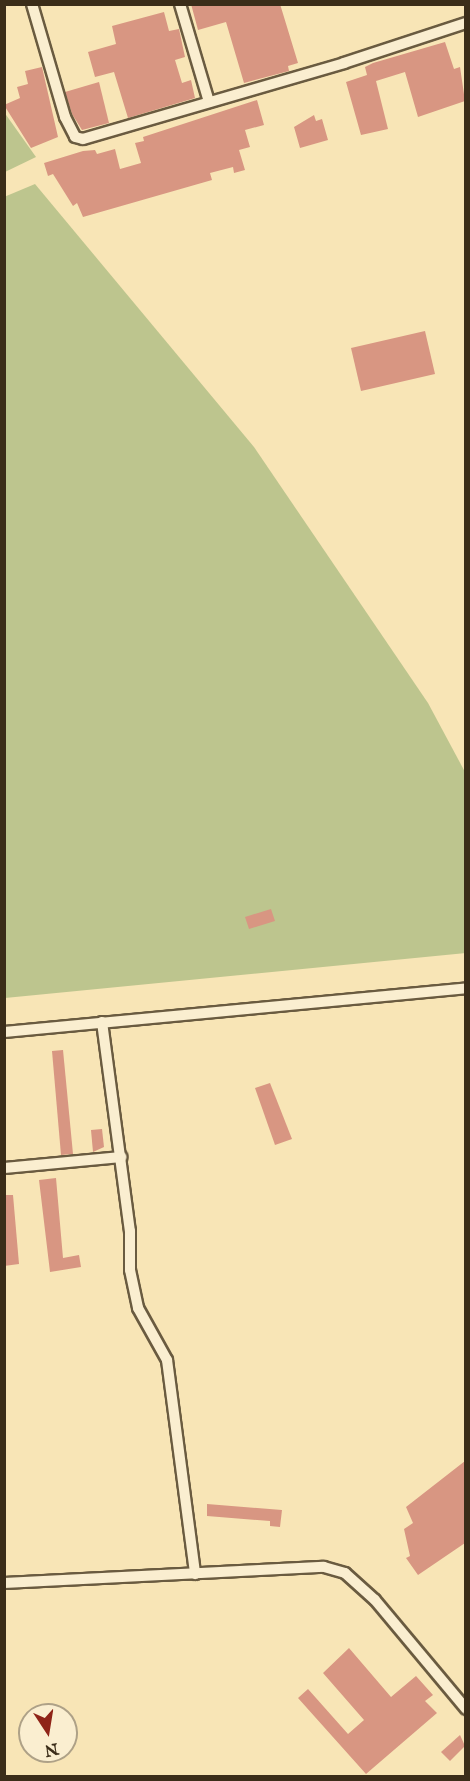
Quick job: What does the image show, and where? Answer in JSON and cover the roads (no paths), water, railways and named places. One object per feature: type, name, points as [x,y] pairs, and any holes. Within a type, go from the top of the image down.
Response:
[{"type":"street","points":[[32,4],[59,102],[75,137],[94,137],[465,22]]},
{"type":"street","points":[[180,4],[209,102]]},
{"type":"street","points":[[4,1032],[465,988]]},
{"type":"street","points":[[102,1022],[130,1231],[130,1270],[138,1308],[167,1360],[195,1574]]},
{"type":"street","points":[[4,1168],[121,1157]]},
{"type":"street","points":[[4,1583],[324,1567],[345,1573],[375,1600],[465,1709]]}]
